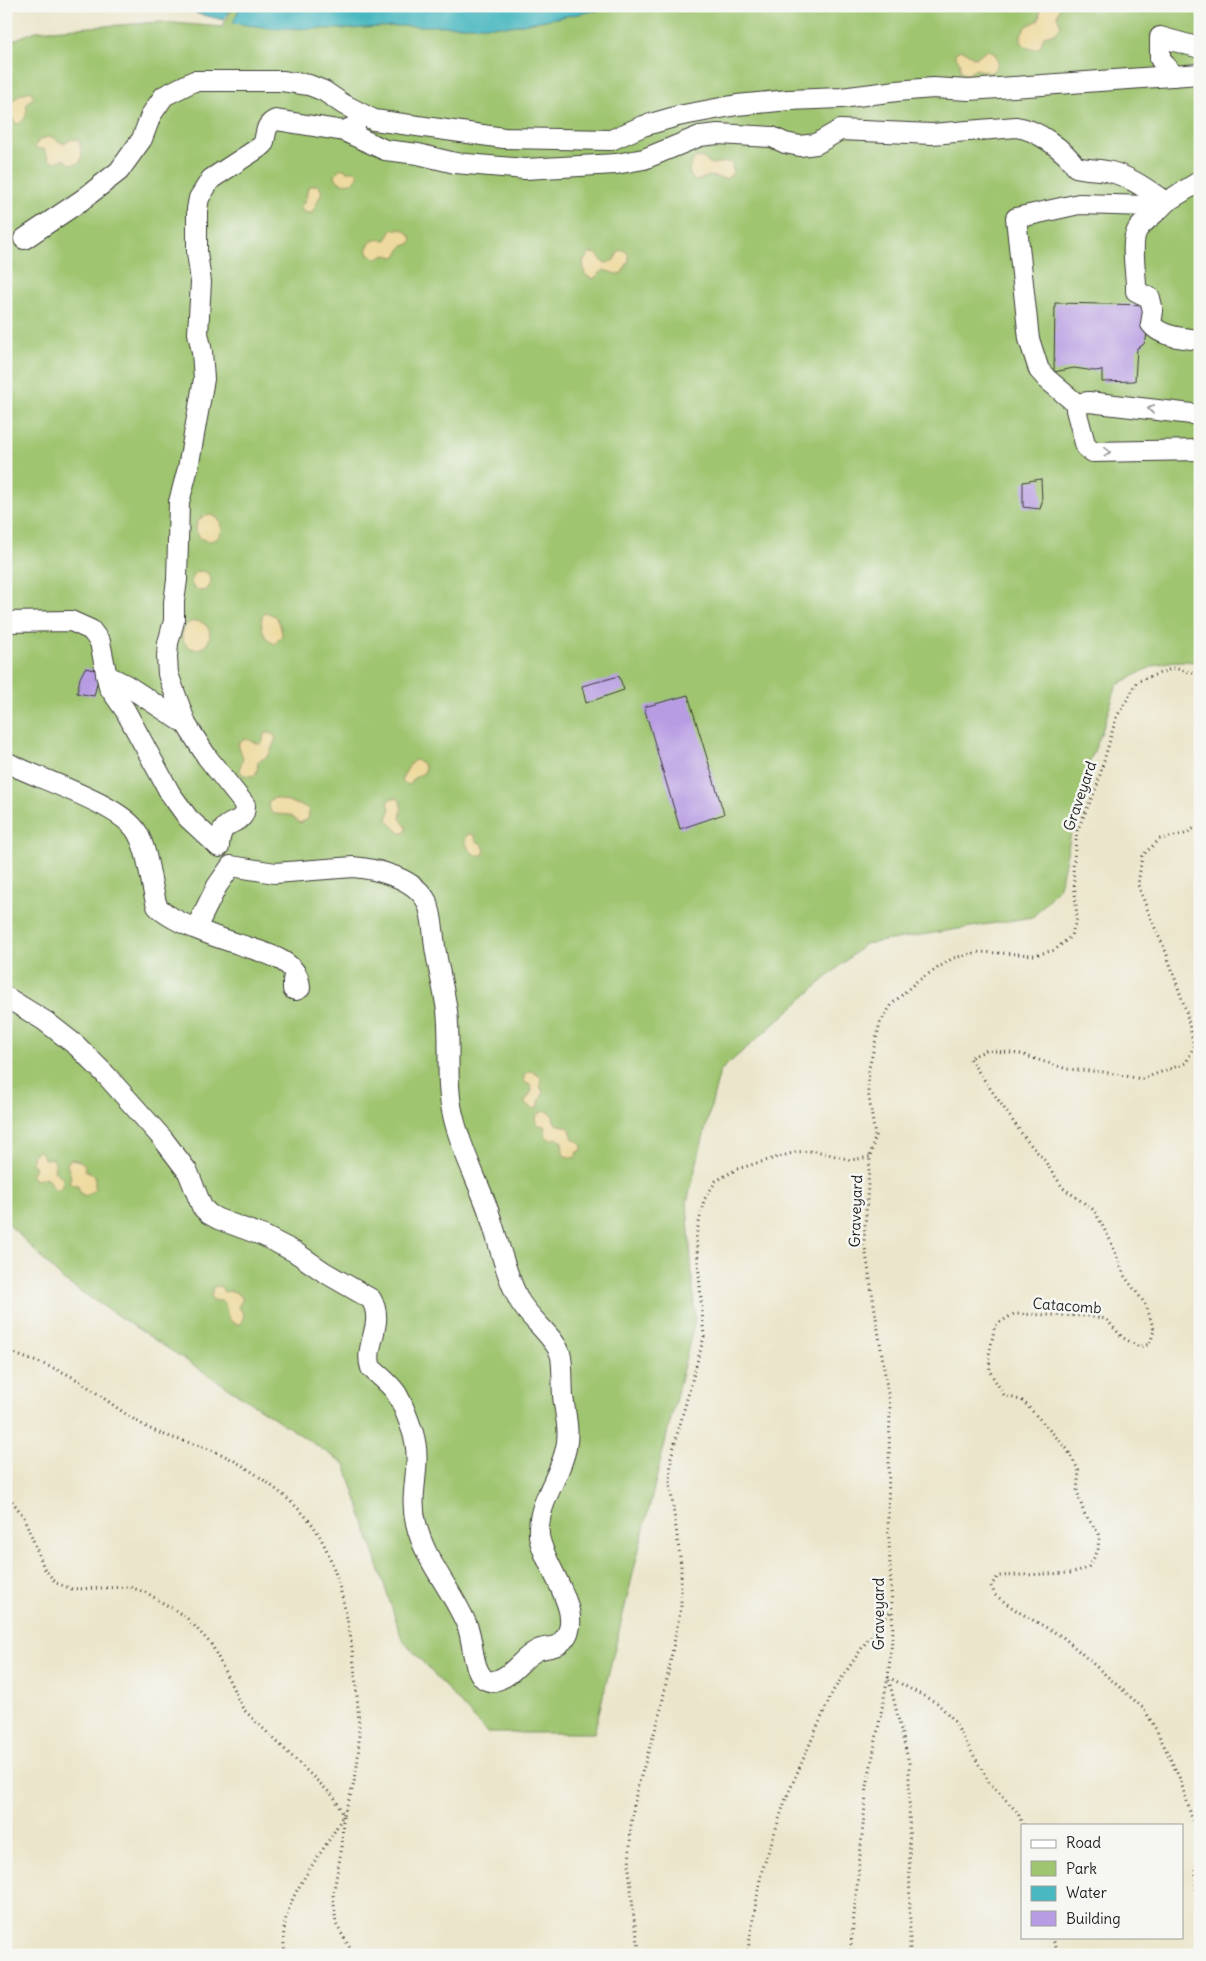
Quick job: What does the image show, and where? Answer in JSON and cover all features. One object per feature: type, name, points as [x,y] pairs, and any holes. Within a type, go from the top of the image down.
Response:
[{"type":"lane","points":[[1174,76],[1160,58],[1160,37],[1200,48]]},
{"type":"lane","points":[[24,239],[82,200],[119,171],[142,139],[151,115],[164,96],[194,81],[282,81],[310,86],[324,91],[343,104],[374,120],[504,138],[611,140],[643,126],[678,116],[737,104],[841,98],[897,90],[933,88],[969,90],[1200,74]]},
{"type":"lane","points":[[219,847],[222,829],[226,825],[239,820],[245,813],[245,805],[207,757],[186,724],[168,674],[167,657],[168,643],[174,621],[179,502],[188,468],[204,379],[202,352],[198,333],[201,282],[196,227],[199,198],[211,179],[264,145],[267,126],[270,123],[276,120],[344,130],[385,150],[418,154],[455,163],[525,169],[616,164],[677,147],[700,136],[718,134],[772,137],[785,143],[800,146],[816,144],[840,130],[932,134],[1016,127],[1036,132],[1071,158],[1076,166],[1089,170],[1110,171],[1125,177],[1166,202]]},
{"type":"lane","points":[[344,130],[374,120]]},
{"type":"lane","points":[[1200,181],[1166,202],[1136,231],[1134,245],[1137,278],[1136,291],[1150,298],[1153,311],[1152,324],[1155,328],[1166,334],[1200,340]]},
{"type":"lane","points":[[1078,406],[1039,370],[1031,347],[1024,303],[1016,218],[1079,204],[1148,206],[1166,202]]},
{"type":"lane","points":[[1078,406],[1089,402],[1200,415]]},
{"type":"lane","points":[[1078,406],[1076,410],[1086,447],[1093,452],[1200,450]]},
{"type":"lane","points":[[6,622],[71,622],[91,630],[100,642],[109,687],[126,710],[170,793],[188,818],[219,847],[231,866],[275,873],[353,867],[365,868],[399,878],[421,892],[430,910],[446,1011],[450,1056],[450,1102],[458,1136],[486,1206],[512,1285],[527,1313],[555,1342],[561,1354],[564,1404],[567,1415],[566,1446],[560,1468],[542,1508],[540,1535],[546,1560],[566,1597],[570,1618],[569,1629],[563,1641],[556,1646],[546,1646],[537,1650],[503,1678],[490,1682],[485,1680],[477,1670],[470,1632],[433,1568],[415,1522],[413,1505],[418,1450],[398,1395],[371,1368],[369,1362],[376,1332],[377,1316],[371,1299],[324,1272],[288,1248],[264,1236],[209,1214],[202,1207],[188,1172],[163,1139],[105,1074],[52,1026],[6,997]]},
{"type":"lane","points":[[106,675],[126,685],[186,724]]},
{"type":"lane","points":[[6,762],[36,777],[76,793],[125,819],[137,833],[144,850],[158,906],[162,911],[196,928],[278,958],[296,972]]},
{"type":"lane","points":[[196,928],[217,886],[231,866]]},
{"type":"path","name":"Graveyard","points":[[850,1955],[866,1786],[888,1677],[893,1631],[888,1519],[890,1406],[864,1241],[870,1157],[875,1136],[868,1091],[869,1068],[880,1023],[892,1004],[916,982],[953,958],[980,952],[1035,955],[1055,950],[1071,936],[1077,918],[1073,868],[1078,831],[1097,786],[1116,718],[1138,681],[1174,668],[1200,675]]},
{"type":"path","name":"Catacomb","points":[[1197,1955],[1196,1874],[1199,1841],[1180,1779],[1157,1731],[1144,1708],[1100,1669],[1063,1637],[1016,1610],[995,1595],[991,1586],[998,1576],[1070,1573],[1088,1568],[1098,1551],[1099,1534],[1084,1513],[1077,1491],[1079,1470],[1067,1449],[1023,1401],[1004,1395],[990,1372],[989,1355],[994,1325],[1014,1314],[1088,1316],[1106,1319],[1122,1337],[1139,1347],[1150,1344],[1154,1330],[1146,1305],[1125,1277],[1110,1240],[1094,1210],[1063,1188],[1044,1160],[1024,1137],[969,1058],[987,1050],[1020,1054],[1067,1069],[1103,1072],[1142,1079],[1186,1063],[1194,1046],[1186,1011],[1166,952],[1138,885],[1142,856],[1160,839],[1184,834],[1200,825]]},
{"type":"path","points":[[640,1955],[629,1869],[631,1823],[637,1789],[660,1714],[680,1607],[681,1564],[670,1485],[671,1457],[704,1337],[696,1236],[704,1200],[716,1181],[738,1169],[796,1152],[816,1151],[851,1160],[870,1157]]},
{"type":"path","points":[[6,1351],[73,1377],[146,1427],[223,1455],[245,1467],[300,1510],[316,1530],[330,1557],[341,1592],[354,1661],[360,1727],[358,1767],[343,1815],[296,1892],[288,1911],[284,1923],[286,1955]]},
{"type":"path","points":[[1200,1485],[1197,1505],[1200,1516]]},
{"type":"path","points":[[6,1493],[24,1517],[44,1568],[56,1583],[72,1589],[130,1587],[147,1593],[186,1617],[212,1646],[243,1709],[334,1797],[343,1815],[342,1847],[333,1895],[336,1924],[354,1955]]},
{"type":"path","points":[[747,1955],[761,1874],[785,1800],[834,1691],[866,1642],[892,1610]]},
{"type":"path","points":[[888,1677],[937,1703],[952,1718],[990,1782],[1018,1813],[1023,1824]]},
{"type":"path","points":[[888,1677],[909,1763],[910,1955]]},
{"type":"path","points":[[1052,1938],[1059,1955]]},
{"type":"green space","points":[[234,6],[1200,6],[1200,663],[1176,661],[1156,665],[1117,685],[1078,801],[1060,886],[1033,917],[865,944],[720,1071],[687,1202],[695,1320],[594,1733],[487,1733],[402,1639],[345,1464],[63,1280],[6,1221],[6,43],[36,31],[161,22],[222,27]]},
{"type":"sand","points":[[1041,6],[1060,6],[1057,16],[1061,26],[1055,33],[1044,36],[1040,47],[1031,49],[1024,45],[1021,37],[1025,28],[1039,20]]},
{"type":"sand","points":[[962,50],[975,58],[988,50],[995,53],[998,63],[990,73],[976,69],[967,75],[960,70],[960,63],[955,55],[956,52]]},
{"type":"sand","points":[[30,91],[34,97],[27,103],[25,117],[19,124],[15,123],[11,116],[12,101],[19,95]]},
{"type":"sand","points":[[52,137],[63,144],[72,139],[79,140],[82,156],[80,162],[73,165],[63,159],[56,162],[50,161],[44,149],[37,149],[35,147],[38,141]]},
{"type":"sand","points":[[697,157],[703,158],[710,164],[729,162],[732,164],[733,173],[726,179],[709,176],[696,181],[691,176],[689,169]]},
{"type":"sand","points":[[340,168],[355,171],[358,173],[358,177],[352,183],[339,182],[335,175]]},
{"type":"sand","points":[[318,185],[322,192],[312,213],[302,211],[301,207],[306,198],[308,187]]},
{"type":"sand","points":[[392,230],[404,230],[408,233],[412,240],[410,244],[403,246],[395,257],[386,255],[376,258],[369,255],[367,248],[372,241],[386,240]]},
{"type":"sand","points":[[623,250],[628,253],[629,260],[622,273],[616,274],[604,270],[593,279],[585,275],[583,262],[590,253],[597,254],[603,262],[607,263],[614,260],[619,251]]},
{"type":"sand","points":[[209,515],[218,519],[222,528],[218,537],[209,541],[200,537],[196,528],[200,519]]},
{"type":"sand","points":[[197,571],[205,571],[211,577],[211,585],[205,591],[197,591],[191,585],[191,577]]},
{"type":"sand","points":[[265,613],[276,617],[280,624],[282,636],[275,644],[268,640],[262,629],[262,617]]},
{"type":"sand","points":[[196,621],[206,625],[210,635],[206,645],[196,649],[186,645],[182,635],[186,625]]},
{"type":"sand","points":[[264,734],[273,734],[276,738],[269,755],[258,762],[257,771],[254,776],[244,775],[239,770],[243,758],[238,744],[245,739],[260,744],[263,741]]},
{"type":"sand","points":[[415,760],[423,764],[425,772],[414,778],[410,785],[403,783],[402,778]]},
{"type":"sand","points":[[275,798],[306,807],[309,811],[308,819],[300,823],[290,815],[271,812],[268,803]]},
{"type":"sand","points":[[392,798],[398,798],[400,803],[400,818],[407,828],[404,833],[400,833],[387,820],[390,810],[388,801]]},
{"type":"sand","points":[[468,834],[474,835],[476,841],[482,844],[485,850],[483,855],[473,853],[469,849],[465,840]]},
{"type":"sand","points":[[531,1071],[541,1077],[540,1085],[543,1093],[539,1107],[534,1109],[524,1103],[532,1091],[530,1085],[524,1082],[524,1076],[527,1072]]},
{"type":"sand","points":[[545,1110],[552,1114],[555,1123],[567,1126],[573,1139],[581,1143],[581,1151],[577,1152],[575,1158],[565,1156],[562,1141],[545,1136],[546,1127],[537,1124],[536,1116]]},
{"type":"sand","points":[[38,1151],[42,1153],[44,1159],[53,1159],[55,1164],[54,1171],[63,1178],[62,1186],[58,1190],[55,1190],[46,1177],[36,1180],[31,1176],[35,1167],[32,1163],[32,1155]]},
{"type":"sand","points":[[71,1159],[80,1161],[85,1165],[85,1170],[95,1176],[95,1189],[86,1196],[80,1193],[78,1185],[69,1182],[71,1177],[67,1164]]},
{"type":"sand","points":[[220,1286],[224,1292],[233,1291],[242,1297],[242,1301],[238,1306],[244,1315],[240,1324],[229,1320],[225,1304],[221,1301],[213,1300],[211,1297],[213,1287]]},
{"type":"water","points":[[186,6],[231,6],[224,20],[198,14]]},
{"type":"water","points":[[240,6],[622,6],[512,26],[394,26],[349,29],[270,28],[233,23]]},
{"type":"building","points":[[1055,303],[1150,305],[1146,340],[1143,345],[1137,348],[1135,381],[1102,382],[1102,370],[1074,368],[1054,372]]},
{"type":"building","points":[[1041,479],[1042,502],[1040,509],[1023,507],[1023,482]]},
{"type":"building","points":[[85,668],[100,671],[94,696],[77,693],[80,678]]},
{"type":"building","points":[[619,676],[624,690],[586,703],[582,686]]},
{"type":"building","points":[[688,695],[724,814],[680,829],[644,707]]}]
